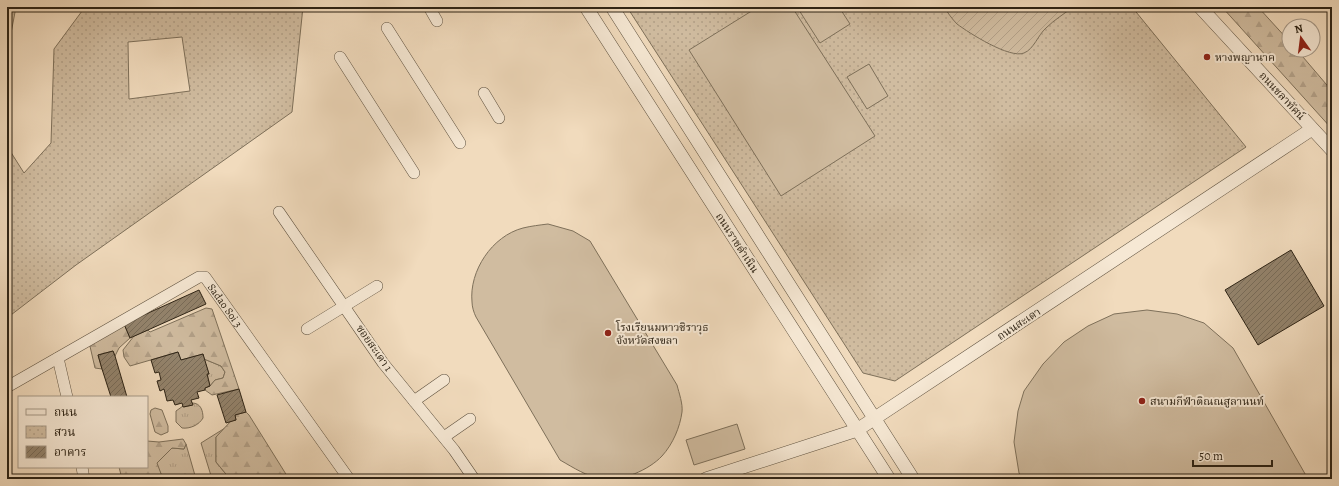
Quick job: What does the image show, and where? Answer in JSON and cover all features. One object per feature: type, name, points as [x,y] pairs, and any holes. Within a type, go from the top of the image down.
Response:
[{"type":"street","points":[[429,7],[437,21]]},
{"type":"street","name":"ถนนราชดำเนิน","points":[[586,7],[889,479]]},
{"type":"street","name":"ถนนราชดำเนิน","points":[[612,7],[913,479]]},
{"type":"street","name":"ถนนชลาทัศน์","points":[[1200,7],[1332,150]]},
{"type":"street","points":[[387,28],[460,143]]},
{"type":"street","points":[[340,57],[414,174]]},
{"type":"street","points":[[484,93],[499,118]]},
{"type":"street","name":"ถนนสะเดา","points":[[706,479],[857,430],[1312,129]]},
{"type":"street","name":"ซอยสะเดา 1","points":[[279,212],[383,363],[444,437],[474,479]]},
{"type":"street","name":"Sadao Soi 3","points":[[7,387],[199,277],[206,277],[350,479]]},
{"type":"street","points":[[307,329],[377,286]]},
{"type":"street","points":[[58,358],[66,396]]},
{"type":"street","points":[[414,401],[444,380]]},
{"type":"street","points":[[444,437],[470,419]]},
{"type":"street","points":[[82,468],[84,479]]},
{"type":"green space","points":[[7,7],[16,7],[7,54]]},
{"type":"green space","points":[[85,7],[303,7],[292,112],[76,265],[7,318],[7,146],[24,173],[51,143],[54,49]],"holes":[[[182,37],[190,91],[129,99],[128,42]]]},
{"type":"green space","points":[[627,7],[1132,7],[1246,147],[895,381],[863,373]]},
{"type":"green space","points":[[758,7],[792,7],[875,136],[781,196],[689,50]]},
{"type":"green space","points":[[797,7],[839,7],[850,24],[820,43]]},
{"type":"green space","points":[[944,7],[1073,7],[1046,28],[1031,48],[1024,53],[1018,54],[1000,49],[971,33],[957,24]]},
{"type":"green space","points":[[1222,7],[1258,7],[1281,32],[1281,58],[1304,58],[1332,91],[1332,129]]},
{"type":"green space","points":[[869,64],[888,96],[867,109],[847,77]]},
{"type":"green space","points":[[548,224],[573,231],[590,241],[677,385],[682,412],[680,424],[673,441],[662,456],[650,466],[626,477],[618,479],[596,478],[560,460],[473,310],[472,290],[474,278],[485,256],[492,247],[512,232],[526,227]]},
{"type":"green space","points":[[206,308],[212,309],[239,389],[212,395],[205,390],[205,388],[210,386],[215,380],[223,378],[225,372],[221,366],[204,359],[203,354],[181,360],[178,352],[130,366],[124,357],[123,350],[134,336],[148,330],[150,332]]},
{"type":"green space","name":"สนามกีฬาติณณสูลานนท์","points":[[1147,310],[1177,314],[1204,323],[1233,348],[1308,479],[1023,479],[1019,473],[1014,442],[1018,411],[1024,391],[1043,364],[1064,342],[1088,326],[1114,314]]},
{"type":"green space","points":[[124,324],[130,338],[119,348],[115,356],[113,351],[98,355],[102,369],[95,368],[89,342]]},
{"type":"green space","points":[[204,359],[221,366],[225,372],[223,378],[215,380],[210,386],[207,374],[209,374]]},
{"type":"green space","points":[[192,403],[198,404],[202,410],[203,418],[194,426],[182,428],[176,422],[176,411],[183,406],[192,405]]},
{"type":"green space","points":[[155,408],[162,410],[168,426],[168,432],[161,435],[155,432],[150,414],[151,410]]},
{"type":"green space","points":[[246,412],[289,479],[230,479],[216,462],[216,437],[231,421],[236,420],[235,415]]},
{"type":"green space","points":[[737,424],[745,449],[694,465],[686,440]]},
{"type":"green space","points":[[225,428],[216,437],[216,462],[230,479],[212,479],[201,443]]},
{"type":"green space","points":[[183,439],[186,444],[184,449],[172,448],[157,463],[163,479],[122,479],[119,468],[148,468],[148,441],[159,442]]},
{"type":"green space","points":[[186,444],[196,479],[163,479],[156,463],[172,448],[184,449]]},
{"type":"building","points":[[1291,250],[1324,306],[1258,345],[1225,290]]},
{"type":"building","points":[[199,290],[206,304],[130,338],[124,324]]},
{"type":"building","points":[[113,351],[127,396],[111,396],[98,355]]},
{"type":"building","points":[[178,352],[181,360],[203,354],[209,374],[207,374],[210,386],[205,388],[205,390],[197,392],[199,398],[191,400],[193,405],[183,407],[182,403],[175,405],[173,400],[167,401],[164,389],[160,391],[157,381],[161,380],[159,372],[155,373],[151,360]]},
{"type":"building","points":[[239,389],[246,412],[235,415],[236,420],[226,423],[217,395]]},
{"type":"place","name":"หางพญานาค","points":[[1207,57]]},
{"type":"place","name":"โรงเรียนมหาวชิราวุธ จังหวัดสงขลา","points":[[608,333]]},
{"type":"place","name":"สนามกีฬาติณณสูลานนท์","points":[[1142,401]]}]
